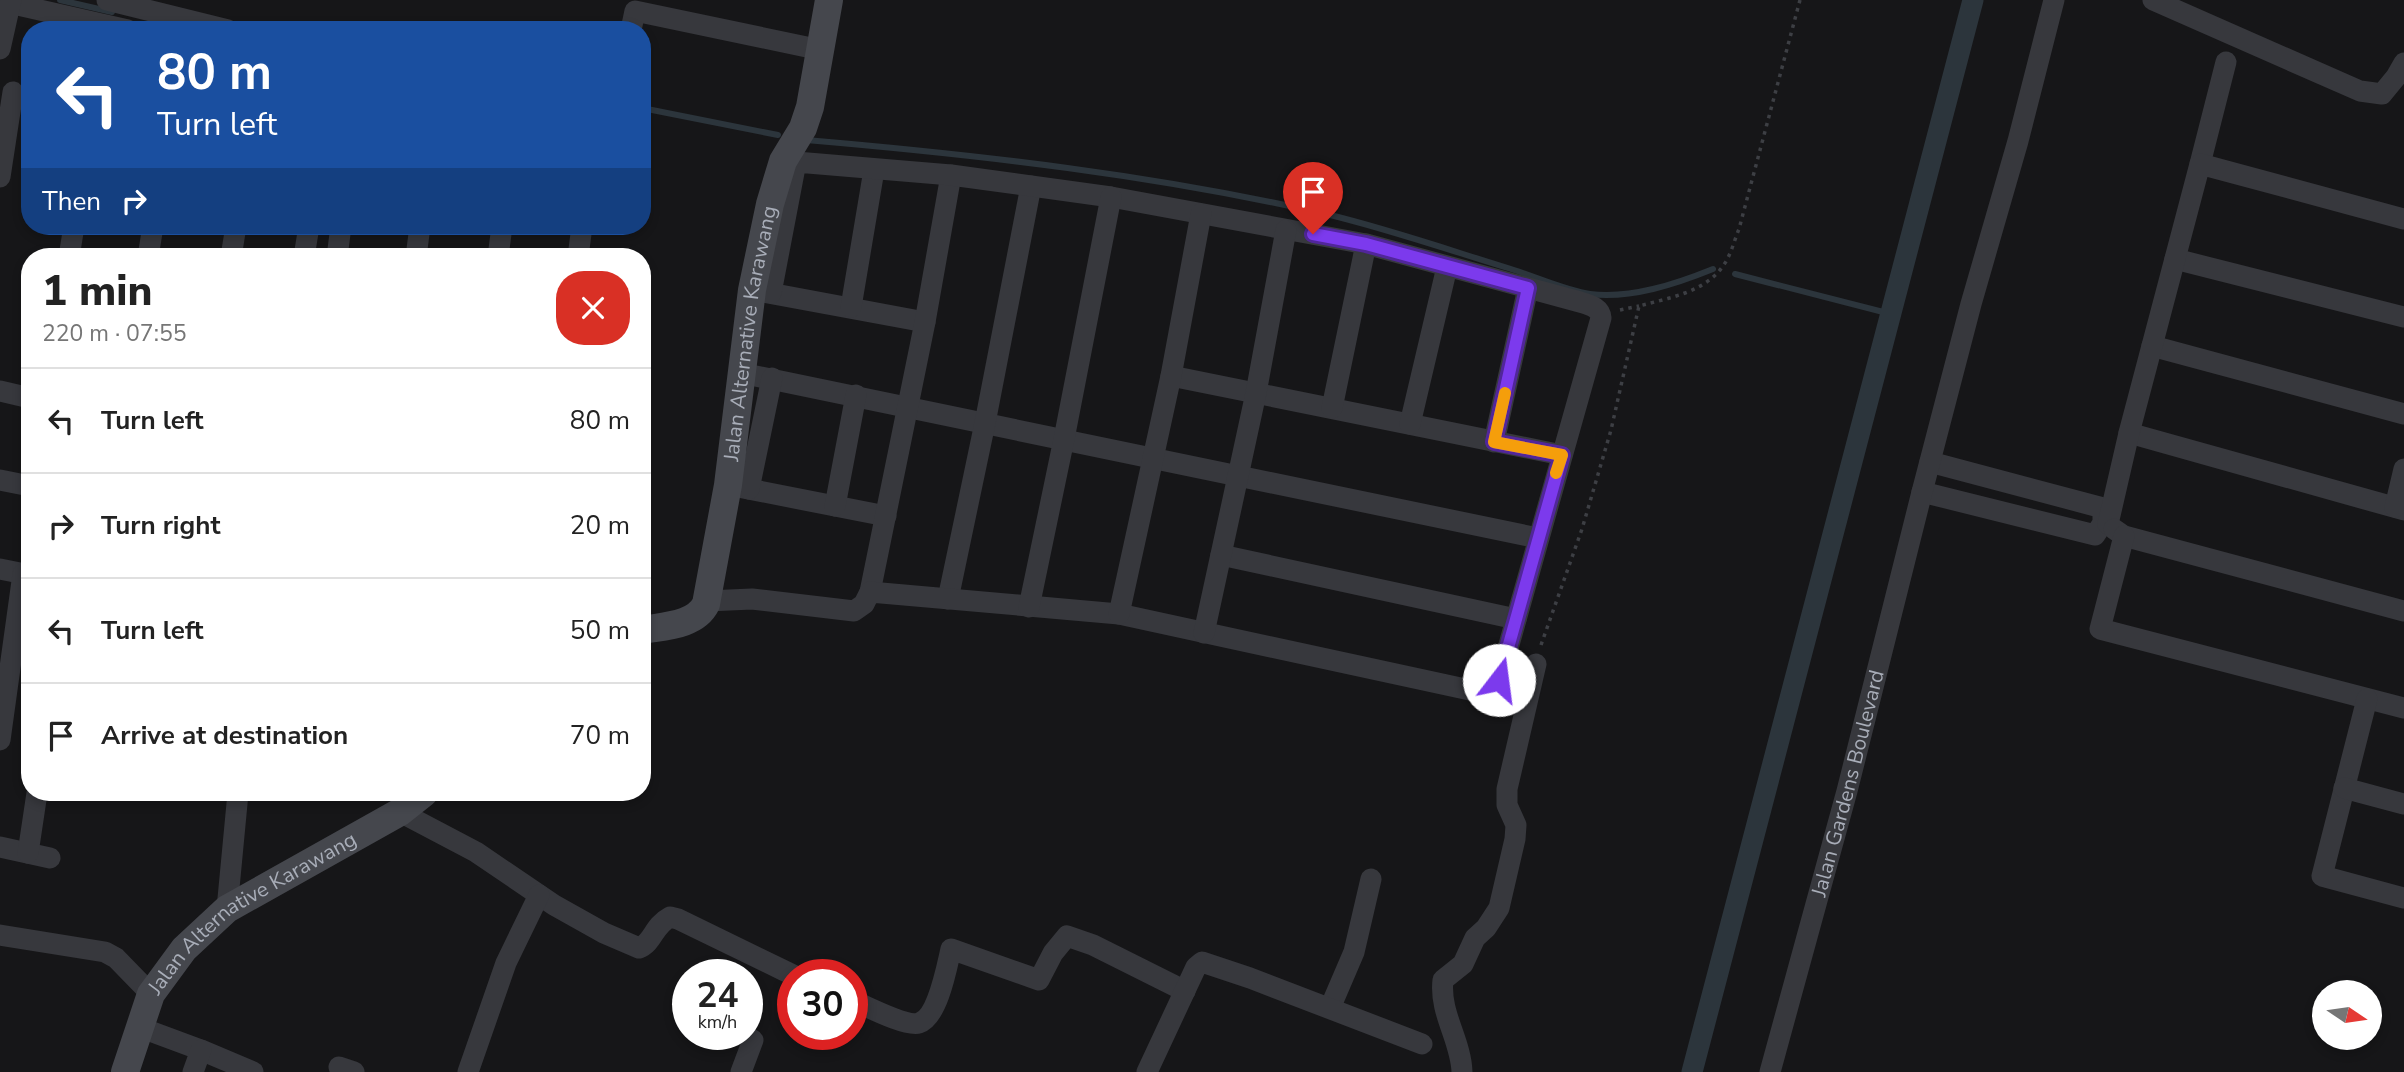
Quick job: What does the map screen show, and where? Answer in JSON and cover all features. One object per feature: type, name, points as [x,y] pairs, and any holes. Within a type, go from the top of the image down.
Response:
[{"type":"street","points":[[107,0],[192,21]]},
{"type":"street","name":"Jalan Alternative Karawang","points":[[707,601],[738,487],[741,373],[762,291],[770,204],[783,160],[807,117],[829,0]]},
{"type":"street","name":"Jalan Gardens Boulevard","points":[[1770,1072],[1847,791],[1922,492],[2054,0]]},
{"type":"street","points":[[2153,0],[2360,91],[2382,94],[2404,63]]},
{"type":"street","points":[[0,49],[7,2],[89,21]]},
{"type":"street","points":[[633,21],[635,11],[821,50]]},
{"type":"street","points":[[2226,62],[2129,433],[2112,528],[2100,629],[2404,708]]},
{"type":"street","points":[[0,177],[14,92]]},
{"type":"street","points":[[870,592],[1119,614],[1479,692],[1492,688],[1499,680],[1600,326],[1601,314],[1595,307],[1580,302],[1366,244],[1111,197],[951,175],[796,162],[762,291],[925,322]]},
{"type":"street","points":[[2200,164],[2404,219]]},
{"type":"street","points":[[851,307],[874,170]]},
{"type":"street","points":[[651,628],[695,617],[707,601],[752,599],[854,611],[864,604],[870,592],[886,516],[951,175]]},
{"type":"street","points":[[948,599],[1031,186]]},
{"type":"street","points":[[1029,607],[1065,439],[1111,197]]},
{"type":"street","points":[[1119,614],[1171,376],[1201,214]]},
{"type":"street","points":[[1204,633],[1256,393],[1286,230]]},
{"type":"street","points":[[1332,408],[1366,244]]},
{"type":"street","points":[[2175,259],[2404,317]]},
{"type":"street","points":[[1410,424],[1447,267]]},
{"type":"street","points":[[1494,442],[1528,288]]},
{"type":"street","points":[[2152,346],[2404,414]]},
{"type":"street","points":[[741,373],[1538,538]]},
{"type":"street","points":[[1171,376],[1562,455]]},
{"type":"street","points":[[772,378],[738,487],[886,516]]},
{"type":"street","points":[[0,391],[21,395]]},
{"type":"street","points":[[835,506],[856,396]]},
{"type":"street","points":[[2129,433],[2399,508],[2404,469]]},
{"type":"street","points":[[1930,462],[2103,508],[2112,528]]},
{"type":"street","points":[[0,480],[21,484]]},
{"type":"street","points":[[1922,492],[2095,535],[2112,528],[2404,611]]},
{"type":"street","points":[[1221,555],[1516,619]]},
{"type":"street","points":[[0,569],[21,574]]},
{"type":"street","points":[[0,740],[21,612]]},
{"type":"street","points":[[1462,1072],[1461,1058],[1446,1016],[1443,980],[1463,964],[1475,938],[1486,928],[1499,908],[1516,825],[1507,805],[1507,789],[1536,664]]},
{"type":"street","points":[[2367,698],[2322,876],[2404,898]]},
{"type":"street","points":[[2344,788],[2404,804]]},
{"type":"street","points":[[29,853],[36,801]]},
{"type":"street","points":[[227,909],[237,801]]},
{"type":"street","name":"Jalan Alternative Karawang","points":[[125,1072],[151,994],[184,949],[227,909],[400,812],[414,801]]},
{"type":"street","points":[[400,812],[477,852],[539,895],[604,933],[639,948],[648,944],[656,928],[670,917],[777,967]]},
{"type":"street","points":[[0,847],[50,858]]},
{"type":"street","points":[[1330,1008],[1354,952],[1371,879]]},
{"type":"street","points":[[468,1072],[506,963],[539,895]]},
{"type":"street","points":[[0,935],[105,952],[116,958],[151,994]]},
{"type":"street","points":[[868,1006],[910,1023],[919,1023],[927,1018],[936,1001],[951,949],[1039,980],[1053,953],[1067,936],[1093,945],[1185,991]]},
{"type":"street","points":[[1147,1072],[1196,967],[1202,962],[1423,1044]]},
{"type":"street","points":[[139,1027],[253,1072]]},
{"type":"street","points":[[193,1072],[201,1050]]},
{"type":"street","points":[[741,1072],[749,1050]]},
{"type":"path","points":[[1536,664],[1597,480],[1639,306],[1678,295],[1708,282],[1724,265],[1739,229],[1800,0]]},
{"type":"waterway","points":[[60,0],[112,12]]},
{"type":"waterway","points":[[1692,1072],[1973,0]]},
{"type":"waterway","points":[[651,110],[778,135]]},
{"type":"waterway","points":[[806,140],[1067,168],[1262,200],[1373,226],[1590,294],[1637,292],[1669,285],[1713,269]]},
{"type":"waterway","points":[[1735,274],[1891,314]]},
{"type":"slow traffic","points":[[1505,393],[1494,442],[1562,455],[1556,473]]},
{"type":"route","points":[[1313,234],[1366,244],[1528,288],[1494,442],[1562,455],[1499,680]]}]
